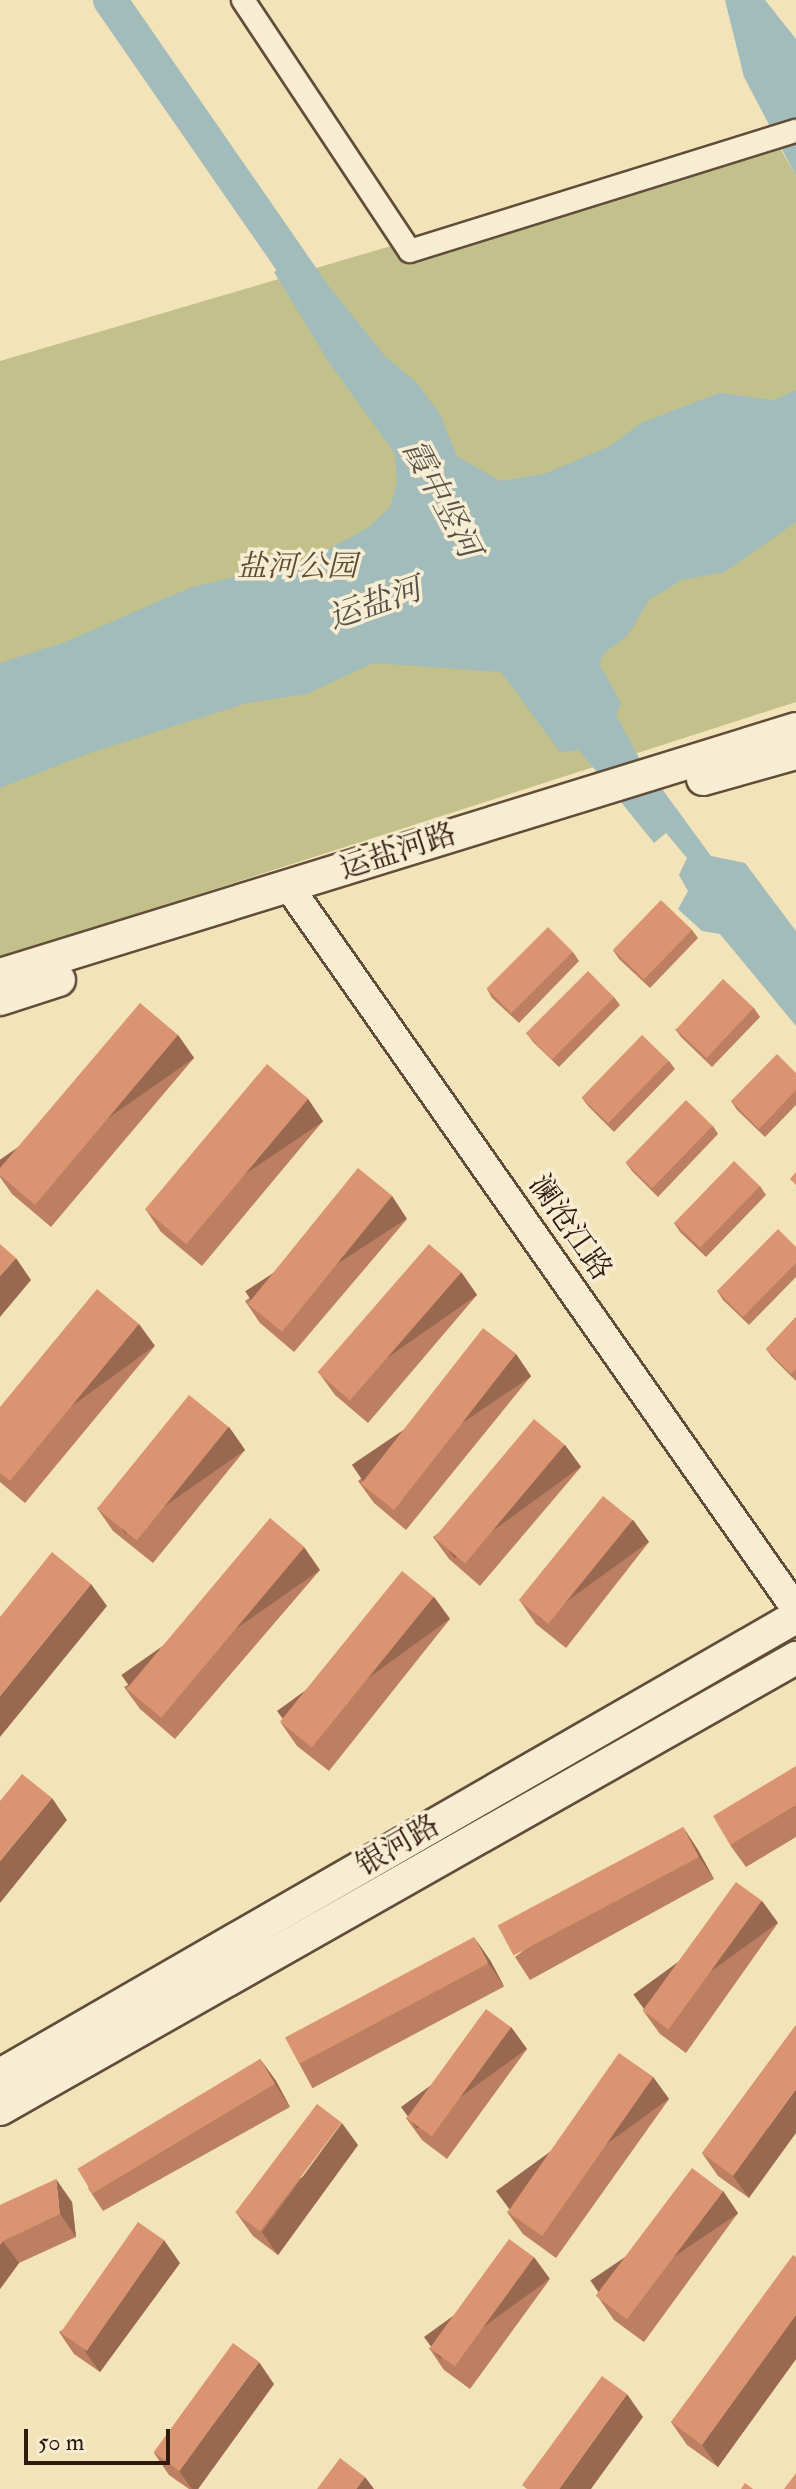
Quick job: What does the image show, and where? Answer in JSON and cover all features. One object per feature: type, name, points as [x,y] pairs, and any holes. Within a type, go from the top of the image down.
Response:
[{"type":"main road","name":"运盐河路","points":[[0,999],[295,894],[672,776],[796,729]]},
{"type":"main road","name":"运盐河路","points":[[672,776],[796,753]]},
{"type":"main road","name":"运盐河路","points":[[0,975],[295,894]]},
{"type":"main road","name":"银河路","points":[[0,2075],[796,1617]]},
{"type":"main road","name":"银河路","points":[[0,2109],[796,1658]]},
{"type":"street","points":[[243,0],[410,251],[796,131]]},
{"type":"street","name":"澜沧江路","points":[[295,894],[796,1609]]},
{"type":"green space","name":"盐河公园","points":[[772,134],[796,176],[796,702],[0,958],[0,361]]},
{"type":"water","points":[[725,0],[765,0],[796,39],[796,176],[744,77]]},
{"type":"water","name":"运盐河","points":[[303,254],[385,356],[417,383],[440,414],[457,456],[500,481],[544,474],[610,446],[641,423],[719,393],[774,400],[796,390],[796,522],[725,572],[682,580],[649,600],[628,635],[602,655],[600,665],[621,703],[616,715],[638,756],[711,856],[745,863],[796,931],[796,1026],[720,934],[702,931],[678,909],[688,891],[679,875],[687,858],[666,833],[654,843],[579,750],[560,752],[501,672],[373,663],[307,694],[247,703],[90,753],[0,788],[0,663],[65,642],[192,587],[311,559],[369,527],[390,507],[397,483],[395,454],[328,361],[274,272]]},
{"type":"building","points":[[661,900],[692,930],[644,980],[613,950]]},
{"type":"building","points":[[548,927],[573,952],[511,1013],[486,989]]},
{"type":"building","points":[[588,971],[614,997],[552,1059],[526,1033]]},
{"type":"building","points":[[723,979],[754,1008],[707,1058],[676,1029]]},
{"type":"building","points":[[140,1003],[178,1035],[35,1205],[0,1175],[0,1168]]},
{"type":"building","points":[[642,1035],[669,1061],[608,1123],[582,1098]]},
{"type":"building","points":[[777,1054],[796,1073],[796,1090],[759,1129],[731,1101]]},
{"type":"building","points":[[267,1064],[308,1099],[186,1244],[145,1210]]},
{"type":"building","points":[[686,1100],[713,1126],[652,1188],[626,1163]]},
{"type":"building","points":[[734,1161],[760,1186],[700,1248],[674,1223]]},
{"type":"building","points":[[358,1168],[392,1196],[282,1332],[248,1304]]},
{"type":"building","points":[[778,1229],[796,1247],[796,1263],[743,1317],[717,1291]]},
{"type":"building","points":[[0,1244],[16,1258],[0,1276]]},
{"type":"building","points":[[429,1244],[461,1272],[350,1401],[317,1372]]},
{"type":"building","points":[[97,1289],[139,1324],[10,1481],[0,1473],[0,1407]]},
{"type":"building","points":[[796,1317],[796,1369],[791,1374],[766,1349]]},
{"type":"building","points":[[483,1328],[516,1354],[394,1510],[361,1484]]},
{"type":"building","points":[[189,1395],[229,1427],[137,1541],[97,1508]]},
{"type":"building","points":[[534,1419],[565,1445],[465,1563],[434,1538]]},
{"type":"building","points":[[603,1496],[633,1520],[548,1624],[519,1600]]},
{"type":"building","points":[[270,1518],[304,1547],[161,1718],[127,1689]]},
{"type":"building","points":[[52,1552],[91,1584],[0,1696],[0,1617]]},
{"type":"building","points":[[402,1571],[434,1597],[312,1748],[280,1722]]},
{"type":"building","points":[[796,1766],[796,1805],[730,1845],[713,1816]]},
{"type":"building","points":[[22,1774],[52,1798],[0,1861],[0,1801]]},
{"type":"building","points":[[683,1827],[699,1857],[514,1956],[498,1926]]},
{"type":"building","points":[[736,1882],[762,1901],[668,2029],[643,2011]]},
{"type":"building","points":[[474,1937],[488,1963],[299,2064],[285,2037]]},
{"type":"building","points":[[486,2009],[511,2027],[432,2136],[407,2118]]},
{"type":"building","points":[[796,2025],[796,2089],[733,2176],[702,2153]]},
{"type":"building","points":[[619,2053],[653,2077],[542,2236],[508,2212]]},
{"type":"building","points":[[260,2059],[275,2084],[92,2194],[77,2169]]},
{"type":"building","points":[[317,2104],[342,2123],[260,2231],[235,2213]]},
{"type":"building","points":[[692,2168],[723,2191],[627,2319],[596,2296]]},
{"type":"building","points":[[56,2179],[60,2214],[0,2245],[0,2205]]},
{"type":"building","points":[[138,2222],[164,2240],[87,2351],[61,2333]]},
{"type":"building","points":[[509,2239],[534,2257],[455,2366],[430,2348]]},
{"type":"building","points":[[793,2255],[796,2257],[796,2315],[702,2445],[671,2422]]},
{"type":"building","points":[[233,2343],[259,2362],[180,2471],[154,2452]]},
{"type":"building","points":[[602,2376],[627,2394],[559,2489],[527,2489],[522,2485]]},
{"type":"building","points":[[340,2458],[365,2477],[356,2489],[317,2489]]},
{"type":"building","points":[[796,2473],[796,2489],[784,2489]]},
{"type":"waterway","name":"霞中竖河","points":[[110,0],[316,298]]}]
